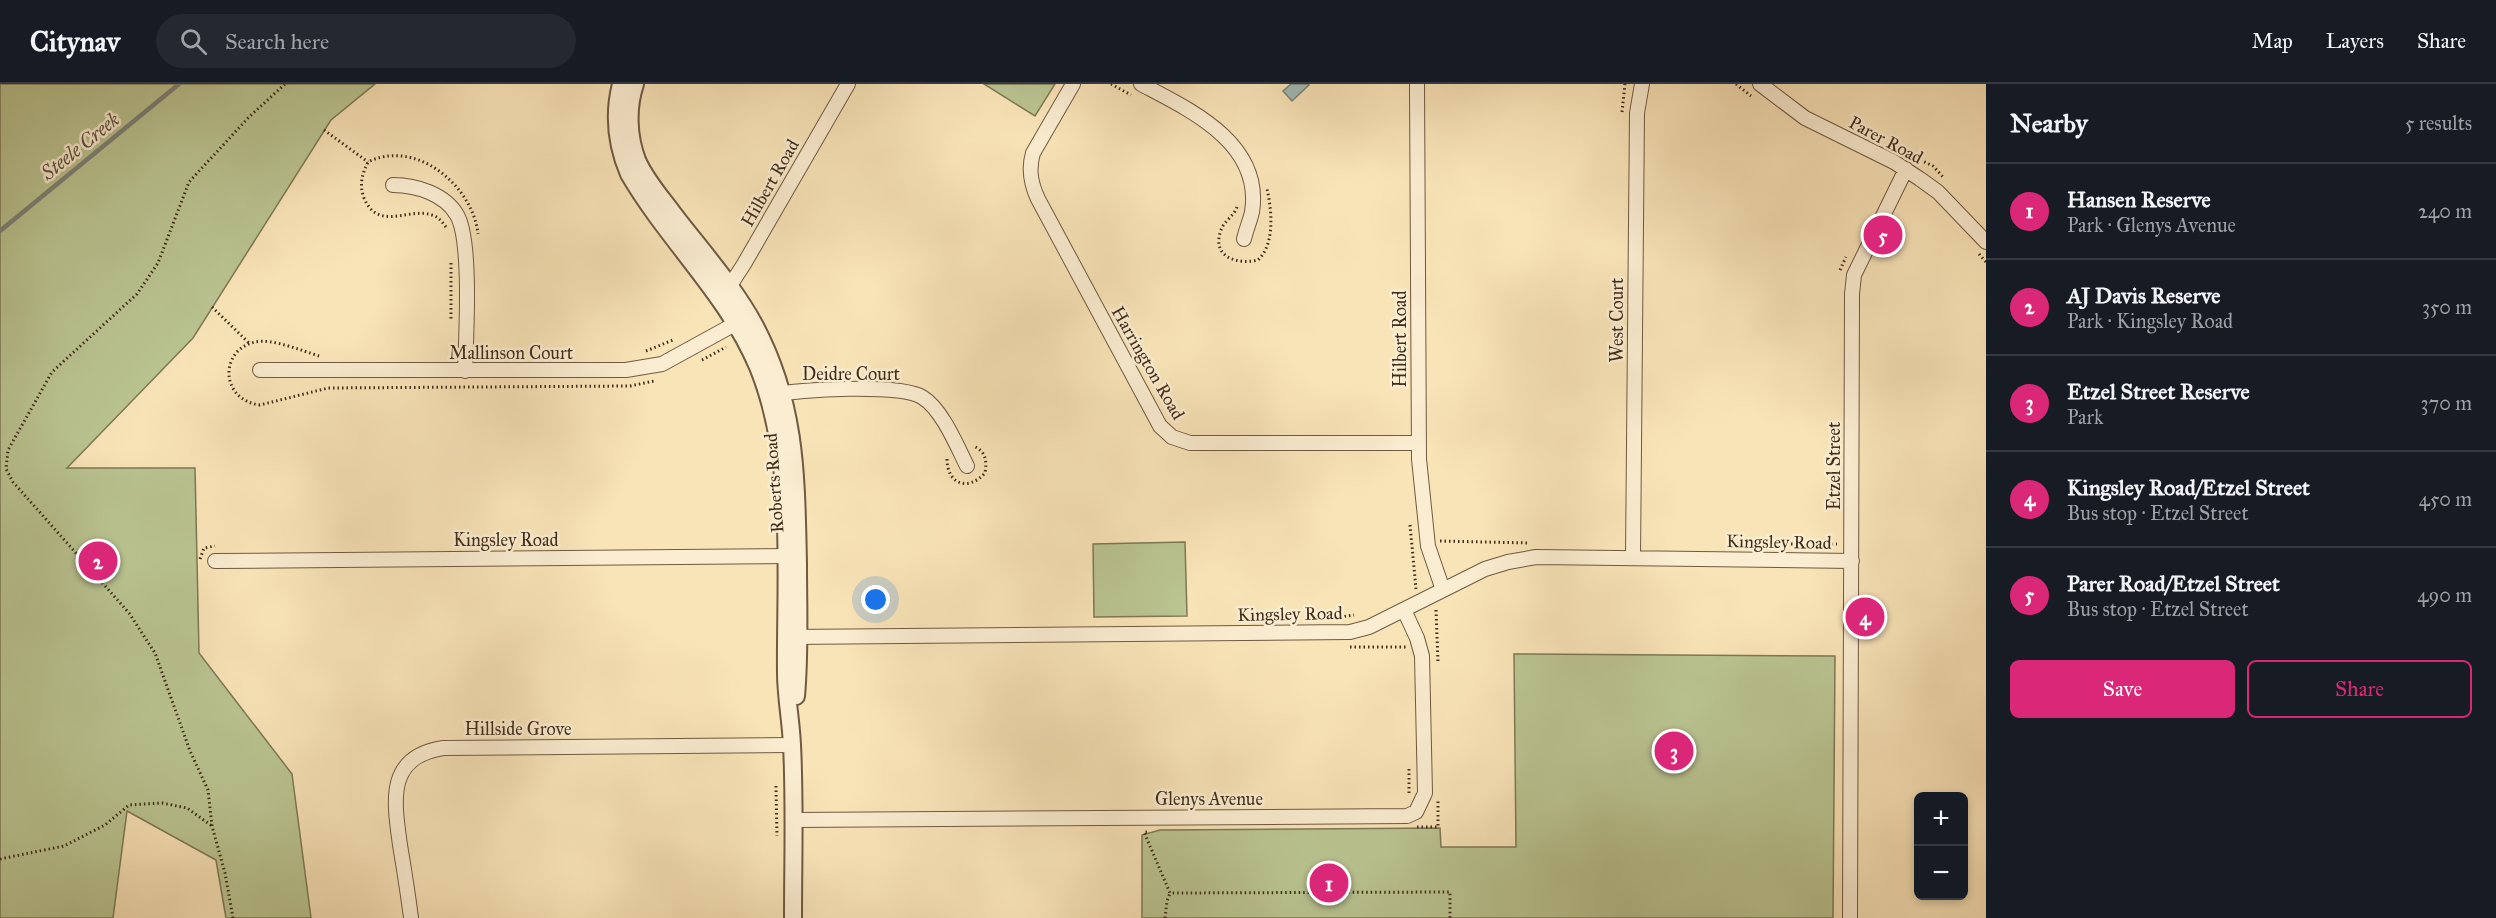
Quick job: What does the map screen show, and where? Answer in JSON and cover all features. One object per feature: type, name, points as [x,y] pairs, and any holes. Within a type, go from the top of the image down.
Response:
[{"type":"street","name":"Roberts Road","points":[[621,84],[616,129],[629,174],[722,290]]},
{"type":"street","name":"Roberts Road","points":[[635,84],[630,110],[630,127],[632,144],[638,162],[742,321],[752,355],[775,394],[791,556],[792,637],[786,680],[792,745],[794,918]]},
{"type":"street","name":"Hilbert Road","points":[[722,290],[744,264],[848,84]]},
{"type":"street","name":"Harrington Road","points":[[1073,84],[1033,153],[1030,162],[1031,182],[1038,200],[1160,426],[1176,440],[1197,444],[1419,443]]},
{"type":"street","points":[[1141,84],[1200,116],[1221,133],[1237,151],[1247,171],[1252,192],[1252,211],[1244,239]]},
{"type":"street","name":"Hilbert Road","points":[[1417,84],[1419,443],[1428,546],[1443,590]]},
{"type":"street","name":"West Court","points":[[1633,557],[1636,113],[1642,84]]},
{"type":"street","name":"Parer Road","points":[[1760,84],[1805,118],[1906,169],[1938,192],[1982,248]]},
{"type":"street","name":"Etzel Street","points":[[1850,918],[1852,294],[1854,275],[1906,169]]},
{"type":"street","points":[[393,185],[422,188],[441,200],[457,215],[463,232],[466,255],[465,371]]},
{"type":"street","name":"Mallinson Court","points":[[260,370],[637,369],[662,364],[742,321]]},
{"type":"street","name":"Deidre Court","points":[[775,394],[894,390],[914,393],[928,401],[935,410],[967,466]]},
{"type":"street","name":"Kingsley Road","points":[[215,561],[791,556]]},
{"type":"street","name":"Kingsley Road","points":[[792,637],[1350,632],[1369,627],[1404,610],[1418,595],[1443,590],[1485,569],[1522,559],[1633,557],[1852,561]]},
{"type":"street","name":"Glenys Avenue","points":[[793,820],[1407,816],[1416,812],[1422,804],[1425,793],[1423,664],[1420,647],[1404,610]]},
{"type":"street","name":"Hillside Grove","points":[[411,918],[395,793],[396,784],[404,768],[426,751],[443,748],[792,745]]},
{"type":"path","points":[[233,918],[225,873],[212,826],[208,790],[190,751],[148,640],[129,613],[13,482],[6,469],[8,450],[52,372],[137,294],[158,263],[189,182],[249,117],[285,84]]},
{"type":"path","points":[[1111,84],[1140,99]]},
{"type":"path","points":[[324,130],[368,162]]},
{"type":"path","points":[[448,234],[439,218],[430,214],[390,217],[377,214],[367,206],[361,180],[368,162],[380,156],[396,154],[434,167],[453,182],[469,202],[477,223],[479,240]]},
{"type":"path","points":[[1239,201],[1235,212],[1221,230],[1221,248],[1227,257],[1235,262],[1258,260],[1268,242],[1271,217],[1266,185]]},
{"type":"path","points":[[1982,248],[1986,262]]},
{"type":"path","points":[[450,252],[451,322]]},
{"type":"path","points":[[212,307],[250,344]]},
{"type":"path","points":[[716,334],[726,347],[735,349]]},
{"type":"path","points":[[947,458],[949,473],[953,479],[968,484],[980,479],[985,473],[986,459],[978,448],[966,441]]},
{"type":"path","points":[[1406,594],[1418,595],[1410,520]]},
{"type":"path","points":[[1837,561],[1838,545]]},
{"type":"path","points":[[1336,618],[1362,614]]},
{"type":"path","points":[[1408,646],[1408,658]]},
{"type":"path","points":[[1409,761],[1409,795]]},
{"type":"path","points":[[776,782],[777,838]]},
{"type":"path","points":[[0,859],[64,846],[105,825],[129,805],[162,803],[187,808],[212,826]]},
{"type":"path","points":[[1165,918],[1170,893]]},
{"type":"green space","points":[[0,84],[375,84],[331,120],[193,338],[67,468],[195,468],[199,653],[292,774],[311,918],[226,918],[216,860],[127,811],[113,918],[0,918]]},
{"type":"green space","points":[[984,84],[1055,84],[1035,116]]},
{"type":"green space","points":[[1185,542],[1187,616],[1094,617],[1093,544]]},
{"type":"green space","points":[[1514,654],[1835,656],[1833,918],[1142,918],[1142,835],[1160,830],[1440,828],[1441,847],[1516,847]]},
{"type":"water","points":[[1291,84],[1309,85],[1292,101],[1283,91]]},
{"type":"waterway","name":"Steele Creek","points":[[0,231],[179,84]]},
{"type":"place","name":"Parer Road/Etzel Street","points":[[1883,235]]},
{"type":"place","name":"AJ Davis Reserve","points":[[98,561]]},
{"type":"place","name":"Kingsley Road/Etzel Street","points":[[1865,617]]},
{"type":"place","name":"Etzel Street Reserve","points":[[1674,751]]},
{"type":"place","name":"Hansen Reserve","points":[[1329,883]]}]
